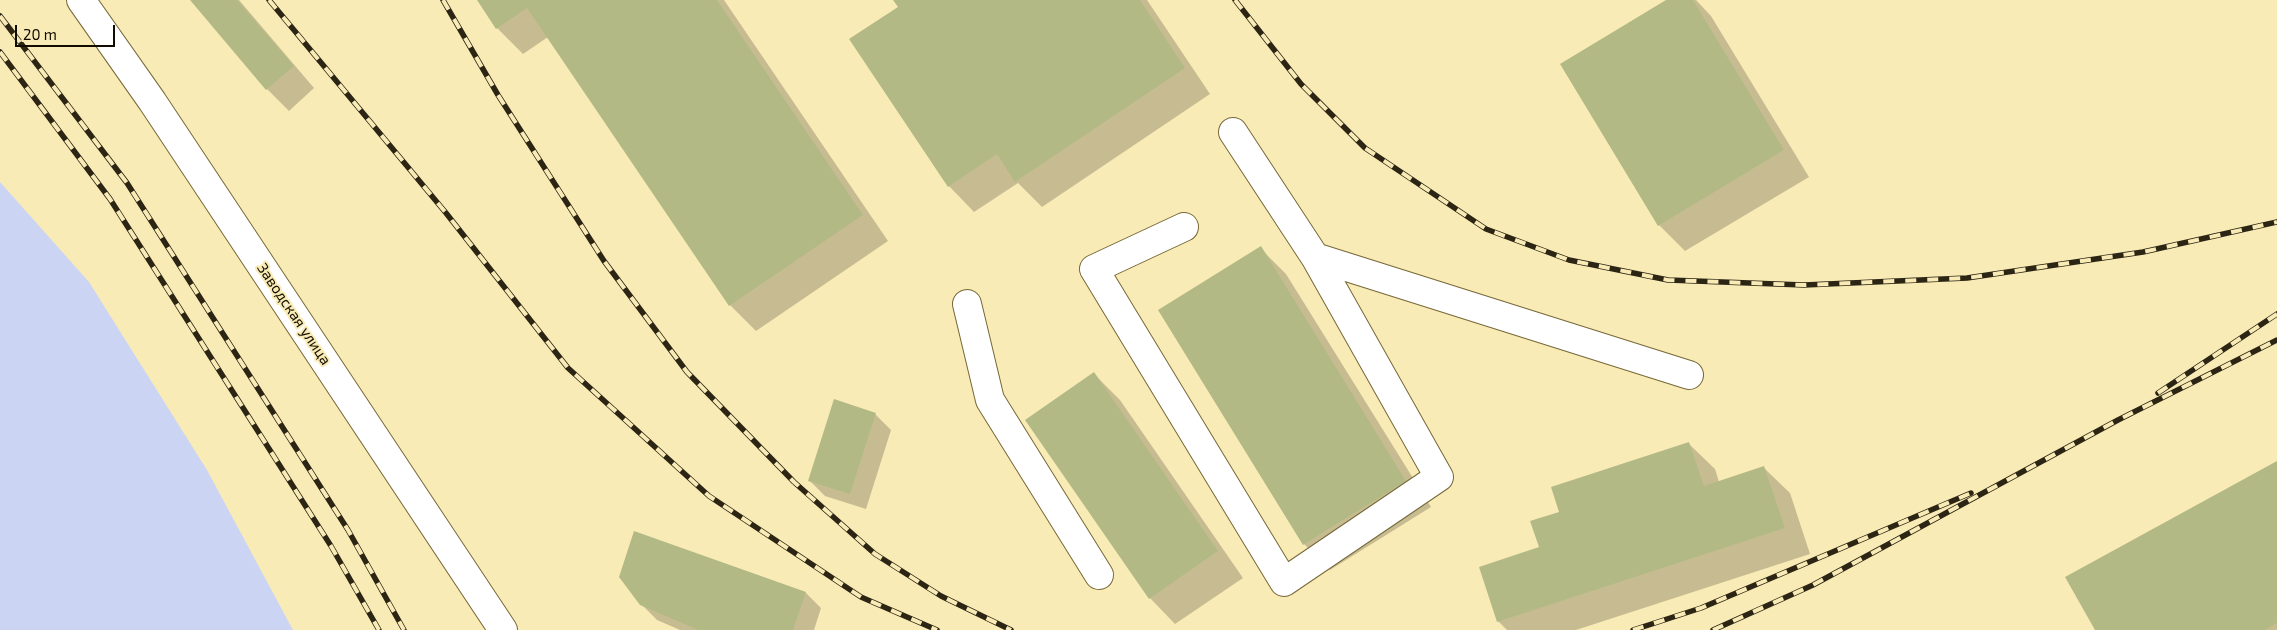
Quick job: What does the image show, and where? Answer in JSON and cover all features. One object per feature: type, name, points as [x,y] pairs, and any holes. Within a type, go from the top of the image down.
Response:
[{"type":"main road","name":"Заводская улица","points":[[80,0],[162,117],[503,630]]},
{"type":"main road","points":[[1184,227],[1094,269],[1284,582],[1439,477],[1315,257],[1233,132]]},
{"type":"main road","points":[[1315,257],[1689,375]]},
{"type":"main road","points":[[966,304],[990,400],[1099,575]]},
{"type":"shaded area","points":[[0,182],[89,282],[207,470],[293,630],[0,630]]},
{"type":"building","points":[[190,0],[237,0],[294,66],[266,90]]},
{"type":"building","points":[[477,0],[717,0],[863,215],[729,306],[527,8],[496,29]]},
{"type":"building","points":[[893,0],[1140,0],[1185,68],[1015,182],[997,154],[948,187],[849,39],[898,7]]},
{"type":"building","points":[[1666,0],[1693,0],[1784,150],[1658,226],[1560,64]]},
{"type":"building","points":[[1261,246],[1406,481],[1303,545],[1158,310]]},
{"type":"building","points":[[1094,372],[1218,551],[1149,599],[1025,420]]},
{"type":"building","points":[[834,399],[876,413],[850,494],[808,481]]},
{"type":"building","points":[[1689,442],[1704,486],[1764,466],[1785,528],[1497,622],[1479,567],[1539,547],[1530,521],[1559,512],[1551,487]]},
{"type":"building","points":[[2277,461],[2277,623],[2265,630],[2095,630],[2065,577]]},
{"type":"building","points":[[634,531],[806,592],[793,630],[698,630],[640,605],[619,577]]},
{"type":"railway","points":[[269,0],[446,213],[568,368],[709,496],[861,597],[937,630]]},
{"type":"railway","points":[[443,0],[498,95],[604,261],[687,372],[794,482],[875,554],[941,596],[1011,630]]},
{"type":"railway","points":[[1235,0],[1301,84],[1365,148],[1486,229],[1569,260],[1668,280],[1804,285],[1967,278],[2143,252],[2277,222]]},
{"type":"railway","points":[[0,16],[127,183],[348,530],[404,630]]},
{"type":"railway","points":[[0,52],[110,199],[331,546],[379,630]]},
{"type":"railway","points":[[2158,393],[2277,314]]},
{"type":"railway","points":[[1713,630],[1813,585],[2118,420],[2277,340]]},
{"type":"railway","points":[[1633,630],[1701,608],[1971,493]]}]
